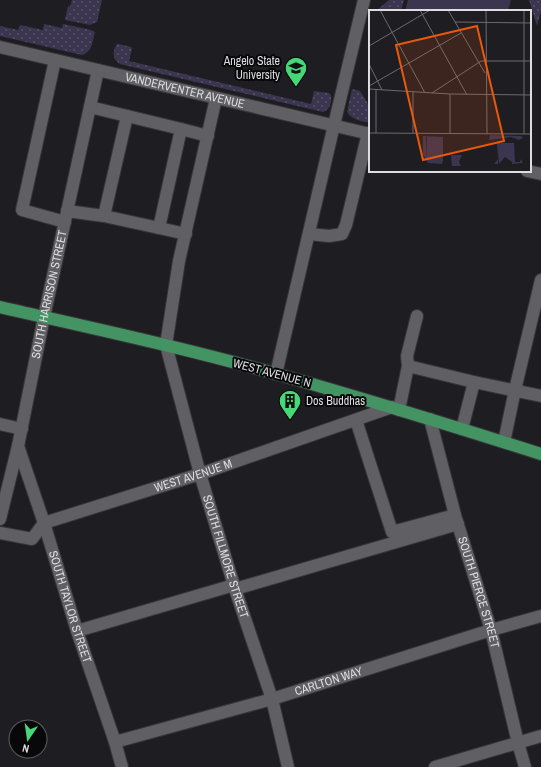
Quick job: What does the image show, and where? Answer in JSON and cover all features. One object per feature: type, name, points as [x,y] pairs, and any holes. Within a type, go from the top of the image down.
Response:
[{"type":"main road","name":"WEST AVENUE N","points":[[0,307],[166,345],[276,374],[430,419],[541,454]]},
{"type":"street","points":[[276,374],[363,5],[375,0]]},
{"type":"street","name":"VANDERVENTER AVENUE","points":[[0,47],[369,134]]},
{"type":"street","points":[[55,60],[22,210],[66,216],[104,216],[186,234]]},
{"type":"street","name":"SOUTH HARRISON STREET","points":[[0,519],[22,429],[44,317],[98,70]]},
{"type":"street","points":[[166,345],[179,261],[216,98]]},
{"type":"street","points":[[90,106],[208,136]]},
{"type":"street","points":[[104,216],[127,116]]},
{"type":"street","points":[[160,228],[182,129]]},
{"type":"street","points":[[309,234],[328,236],[342,234],[346,225],[369,134]]},
{"type":"street","points":[[531,172],[541,174]]},
{"type":"street","points":[[504,442],[515,390],[538,310],[541,280]]},
{"type":"street","points":[[395,409],[408,366],[407,356],[417,316]]},
{"type":"street","name":"SOUTH FILLMORE STREET","points":[[166,345],[200,474],[234,587],[272,699],[288,767]]},
{"type":"street","points":[[408,366],[541,396]]},
{"type":"street","points":[[462,429],[474,382]]},
{"type":"street","name":"WEST AVENUE M","points":[[44,523],[200,474],[356,420],[395,409]]},
{"type":"street","name":"SOUTH PIERCE STREET","points":[[430,419],[456,520],[491,630],[525,767]]},
{"type":"street","points":[[356,420],[392,532],[456,520]]},
{"type":"street","points":[[0,424],[22,429]]},
{"type":"street","name":"SOUTH TAYLOR STREET","points":[[18,446],[122,767]]},
{"type":"street","points":[[77,631],[234,587],[456,520]]},
{"type":"street","points":[[0,533],[32,539],[44,523]]},
{"type":"street","name":"CARLTON WAY","points":[[115,742],[272,699],[491,630],[541,616]]},
{"type":"street","points":[[436,767],[541,736]]},
{"type":"shaded area","points":[[72,0],[102,0],[97,22],[90,25],[65,20],[68,6],[70,7]]},
{"type":"shaded area","points":[[389,0],[404,0],[401,10],[377,10]]},
{"type":"shaded area","points":[[408,0],[511,0],[508,10],[405,10]]},
{"type":"shaded area","points":[[529,0],[541,0],[541,11],[537,26]]},
{"type":"shaded area","points":[[44,24],[62,28],[63,24],[95,32],[90,49],[82,55],[0,36],[0,26],[18,30],[20,25],[43,30]]},
{"type":"shaded area","points":[[117,44],[131,47],[132,49],[129,61],[311,104],[314,91],[329,93],[331,95],[331,103],[329,108],[323,112],[120,64],[114,58],[114,50]]},
{"type":"shaded area","points":[[352,89],[360,91],[369,105],[369,123],[360,121],[349,115],[347,112]]},
{"type":"place","name":"Angelo State University","points":[[296,88]]},
{"type":"place","name":"Dos Buddhas","points":[[290,420]]}]
